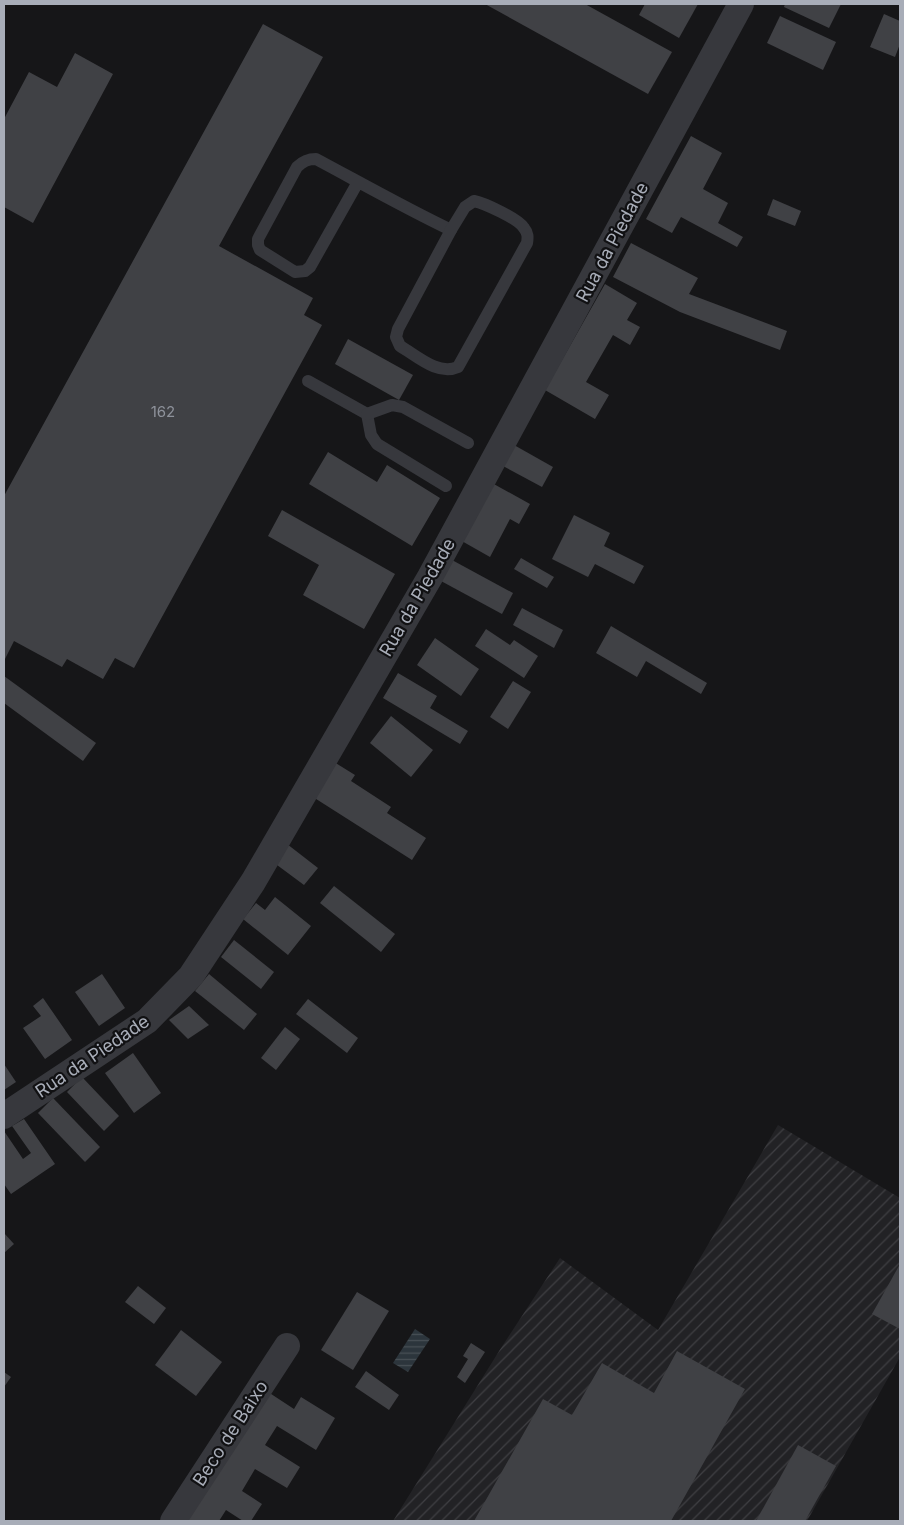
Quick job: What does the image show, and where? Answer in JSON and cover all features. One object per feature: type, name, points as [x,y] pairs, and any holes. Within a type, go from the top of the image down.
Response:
[{"type":"street","name":"Rua da Piedade","points":[[4,1116],[147,1021],[191,976],[253,882],[430,577],[741,4]]},
{"type":"street","name":"Beco de Baixo","points":[[173,1521],[287,1346]]},
{"type":"lane","points":[[358,182],[310,267],[305,271],[295,272],[260,250],[258,239],[297,167],[311,159],[316,159],[402,206],[451,230]]},
{"type":"lane","points":[[474,201],[484,203],[523,225],[528,234],[527,243],[458,367],[450,370],[440,369],[400,346],[396,337],[398,329],[451,230],[466,207],[474,201]]},
{"type":"lane","points":[[308,380],[367,414],[371,435],[377,444],[446,486]]},
{"type":"lane","points":[[367,414],[392,405],[403,407],[468,443]]},
{"type":"shaded area","points":[[778,1125],[900,1198],[900,1357],[807,1521],[393,1521],[501,1348],[560,1258],[658,1330]]},
{"type":"shaded area","points":[[415,1329],[430,1339],[408,1372],[393,1363]]},
{"type":"building","points":[[485,4],[585,4],[672,52],[648,94]]},
{"type":"building","points":[[645,4],[698,4],[679,38],[639,15]]},
{"type":"building","points":[[785,4],[841,4],[829,28],[784,7]]},
{"type":"building","points":[[884,14],[900,21],[900,44],[895,57],[870,47]]},
{"type":"building","points":[[780,16],[836,42],[823,70],[767,43]]},
{"type":"building","points":[[263,24],[323,57],[219,246],[313,298],[304,315],[322,325],[134,668],[115,658],[103,679],[67,659],[62,667],[14,641],[4,661],[4,496]]},
{"type":"building","points":[[75,53],[113,74],[33,223],[4,207],[4,119],[29,72],[57,87]]},
{"type":"building","points":[[691,136],[722,153],[703,189],[728,203],[718,223],[743,237],[737,247],[681,217],[672,233],[646,219]]},
{"type":"building","points":[[773,199],[801,211],[795,226],[767,215]]},
{"type":"building","points":[[631,243],[698,278],[689,294],[787,331],[780,350],[680,312],[613,277]]},
{"type":"building","points":[[605,284],[637,303],[627,320],[640,327],[630,345],[613,335],[586,382],[609,395],[595,419],[545,390]]},
{"type":"building","points":[[348,339],[413,375],[399,400],[335,364]]},
{"type":"building","points":[[514,445],[553,467],[542,487],[503,466]]},
{"type":"building","points":[[328,452],[377,482],[387,465],[440,498],[412,546],[309,484]]},
{"type":"building","points":[[492,483],[530,504],[519,524],[510,519],[490,557],[460,540]]},
{"type":"building","points":[[282,510],[395,574],[364,629],[303,595],[319,565],[268,536]]},
{"type":"building","points":[[574,515],[610,533],[604,546],[644,566],[634,584],[595,564],[588,577],[552,559]]},
{"type":"building","points":[[521,558],[554,577],[547,588],[514,569]]},
{"type":"building","points":[[452,560],[513,593],[502,614],[441,581]]},
{"type":"building","points":[[522,608],[563,630],[554,648],[513,625]]},
{"type":"building","points":[[611,626],[707,683],[701,694],[646,661],[637,677],[596,653]]},
{"type":"building","points":[[486,629],[510,645],[514,640],[538,656],[524,678],[475,646]]},
{"type":"building","points":[[435,638],[479,669],[461,696],[417,665]]},
{"type":"building","points":[[398,673],[437,696],[430,708],[468,731],[460,744],[383,698]]},
{"type":"building","points":[[4,676],[96,743],[83,761],[4,703]]},
{"type":"building","points":[[513,681],[531,692],[508,729],[490,717]]},
{"type":"building","points":[[391,716],[433,750],[411,777],[370,743]]},
{"type":"building","points":[[334,762],[355,775],[351,781],[391,807],[387,813],[426,838],[412,860],[313,797]]},
{"type":"building","points":[[287,844],[318,868],[304,885],[273,862]]},
{"type":"building","points":[[334,886],[395,934],[381,952],[320,903]]},
{"type":"building","points":[[275,897],[311,926],[288,955],[243,919],[256,903],[265,910]]},
{"type":"building","points":[[234,940],[274,972],[261,989],[221,957]]},
{"type":"building","points":[[102,974],[125,1008],[99,1026],[75,992]]},
{"type":"building","points":[[209,974],[257,1014],[244,1030],[195,991]]},
{"type":"building","points":[[43,998],[72,1040],[45,1059],[23,1028],[41,1016],[33,1006]]},
{"type":"building","points":[[308,999],[358,1038],[347,1053],[296,1014]]},
{"type":"building","points":[[189,1006],[209,1025],[188,1039],[169,1020]]},
{"type":"building","points":[[285,1027],[300,1039],[276,1070],[261,1058]]},
{"type":"building","points":[[133,1053],[161,1093],[134,1113],[105,1073]]},
{"type":"building","points":[[4,1064],[16,1082],[4,1090]]},
{"type":"building","points":[[82,1077],[119,1116],[104,1131],[67,1092]]},
{"type":"building","points":[[53,1098],[100,1147],[85,1162],[38,1113]]},
{"type":"building","points":[[24,1119],[55,1164],[11,1194],[4,1184],[4,1131],[23,1159],[31,1153],[12,1126]]},
{"type":"building","points":[[4,1233],[14,1244],[4,1253]]},
{"type":"building","points":[[900,1264],[900,1329],[872,1314]]},
{"type":"building","points":[[138,1286],[166,1308],[154,1324],[125,1302]]},
{"type":"building","points":[[357,1292],[389,1311],[353,1370],[321,1350]]},
{"type":"building","points":[[181,1330],[222,1362],[196,1396],[155,1365]]},
{"type":"building","points":[[471,1343],[485,1352],[465,1383],[457,1377],[468,1359],[463,1356]]},
{"type":"building","points":[[677,1351],[745,1389],[671,1521],[474,1521],[543,1399],[572,1415],[602,1363],[654,1393]]},
{"type":"building","points":[[366,1371],[399,1395],[389,1410],[355,1387]]},
{"type":"building","points":[[4,1372],[11,1377],[4,1387]]},
{"type":"building","points":[[265,1390],[294,1409],[301,1397],[335,1418],[316,1450],[277,1426],[265,1445],[300,1467],[287,1488],[255,1469],[242,1491],[262,1504],[251,1521],[243,1521],[226,1510],[219,1521],[183,1521]]},
{"type":"building","points":[[798,1445],[836,1466],[805,1521],[756,1521]]}]
